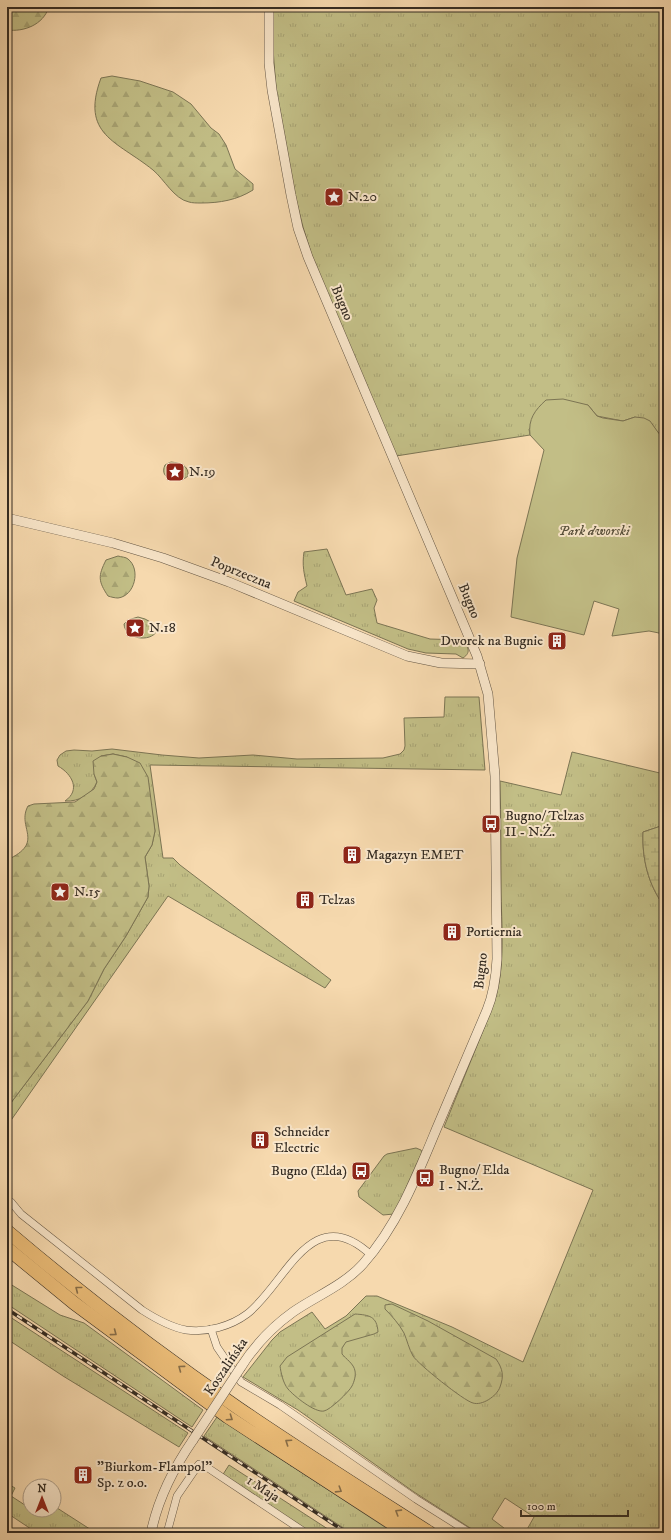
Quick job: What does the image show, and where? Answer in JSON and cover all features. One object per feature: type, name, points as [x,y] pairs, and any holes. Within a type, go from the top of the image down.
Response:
[{"type":"highway","points":[[7,1231],[114,1318],[192,1376],[290,1444],[430,1533]]},
{"type":"highway","points":[[7,1248],[80,1307],[228,1417],[407,1533]]},
{"type":"street","name":"Bugno","points":[[268,7],[268,35],[272,90],[291,195],[305,250],[480,664],[488,694],[495,776],[497,939],[496,978],[493,994],[426,1153],[390,1227],[371,1255]]},
{"type":"street","name":"Poprzeczna","points":[[7,518],[163,558],[229,582],[397,652],[429,662],[480,664]]},
{"type":"street","points":[[10,1202],[21,1214],[147,1314],[158,1321],[179,1328],[201,1331],[211,1329],[227,1324],[247,1313],[264,1297],[298,1254],[308,1245],[320,1239],[333,1236],[349,1239],[361,1246],[371,1255]]},
{"type":"street","name":"Koszalińska","points":[[151,1533],[162,1493],[174,1470],[253,1349],[279,1323],[294,1312],[336,1287],[361,1266],[371,1255]]},
{"type":"street","points":[[211,1329],[217,1347],[241,1382],[280,1405],[416,1499],[470,1533]]},
{"type":"street","name":"1 Maja","points":[[167,1533],[177,1496],[199,1464],[205,1466],[306,1533]]},
{"type":"green space","points":[[7,7],[49,7],[38,23],[20,30],[13,30],[7,30]]},
{"type":"green space","points":[[273,7],[664,7],[664,438],[655,429],[635,417],[623,421],[597,416],[588,405],[529,429],[530,435],[396,456],[312,256],[303,227],[295,195],[276,89],[272,35]]},
{"type":"green space","points":[[112,76],[140,81],[173,92],[191,104],[211,128],[219,134],[226,145],[235,169],[253,184],[253,190],[235,199],[201,203],[192,203],[184,200],[174,193],[153,170],[115,143],[99,125],[95,112],[96,97],[101,78]]},
{"type":"green space","name":"Park dworski","points":[[563,399],[588,405],[597,416],[603,418],[623,421],[635,417],[644,418],[650,421],[664,438],[664,641],[659,633],[649,631],[612,636],[619,609],[594,601],[584,635],[511,617],[517,558],[544,450],[530,435],[530,424],[533,415],[546,400]]},
{"type":"green space","points":[[171,462],[183,465],[187,469],[188,476],[180,480],[167,477],[164,470],[165,465]]},
{"type":"green space","points":[[327,549],[346,595],[372,589],[377,600],[374,608],[377,623],[430,639],[461,640],[466,644],[468,649],[466,656],[463,658],[456,654],[426,653],[408,649],[294,601],[298,592],[307,586],[303,561],[304,552]]},
{"type":"green space","points":[[118,556],[127,558],[132,563],[135,575],[134,582],[129,592],[118,598],[108,596],[102,586],[100,574],[106,560]]},
{"type":"green space","points":[[138,617],[156,625],[157,631],[154,635],[138,638],[133,636],[125,629],[124,624],[128,620]]},
{"type":"green space","points":[[445,697],[479,697],[485,770],[150,765],[163,858],[173,858],[180,865],[331,980],[325,988],[168,896],[7,1126],[7,1108],[88,1001],[104,969],[126,936],[148,897],[149,886],[145,857],[152,845],[155,831],[152,812],[127,757],[113,754],[101,756],[94,774],[97,782],[92,790],[80,799],[65,801],[70,797],[74,787],[71,778],[58,766],[57,760],[60,755],[66,751],[74,750],[92,751],[112,749],[199,758],[253,755],[297,759],[383,758],[400,754],[404,750],[404,718],[444,717]]},
{"type":"green space","points":[[572,752],[664,774],[664,825],[643,832],[643,842],[647,871],[658,898],[664,906],[664,1533],[525,1533],[534,1517],[505,1498],[492,1519],[504,1528],[501,1533],[478,1533],[414,1492],[298,1410],[243,1377],[280,1332],[312,1312],[325,1329],[346,1316],[366,1296],[377,1296],[452,1327],[523,1362],[593,1190],[444,1127],[491,1011],[499,982],[502,953],[500,781],[561,795]]},
{"type":"green space","points":[[113,754],[127,757],[140,763],[148,777],[155,831],[152,845],[145,857],[149,886],[148,897],[126,936],[104,969],[88,1001],[7,1108],[7,860],[19,853],[28,841],[25,814],[28,806],[34,804],[75,802],[94,789],[97,782],[94,774],[93,761],[101,756]]},
{"type":"green space","points":[[664,825],[664,906],[658,898],[647,871],[643,832]]},
{"type":"green space","points":[[416,1148],[422,1152],[394,1214],[383,1215],[359,1197],[358,1191],[384,1156],[387,1154]]},
{"type":"green space","points":[[7,1282],[60,1315],[84,1323],[203,1410],[192,1427],[7,1304]]},
{"type":"green space","points":[[392,1304],[428,1321],[496,1359],[501,1369],[502,1379],[496,1394],[485,1402],[477,1404],[473,1403],[451,1389],[423,1366],[413,1356],[400,1326],[385,1309],[385,1305]]},
{"type":"green space","points":[[355,1314],[371,1317],[376,1323],[378,1332],[346,1342],[342,1348],[342,1354],[352,1364],[355,1371],[355,1379],[353,1384],[343,1396],[327,1410],[320,1411],[310,1407],[286,1387],[280,1366],[287,1357]]},
{"type":"green space","points":[[7,1315],[188,1433],[179,1447],[63,1376],[7,1339]]},
{"type":"green space","points":[[217,1417],[394,1533],[351,1533],[204,1436]]},
{"type":"green space","points":[[229,1465],[334,1533],[311,1533],[222,1476]]},
{"type":"green space","points":[[8,1484],[15,1488],[11,1496],[22,1503],[22,1518],[62,1518],[62,1511],[96,1533],[37,1533],[7,1513]]},
{"type":"railway","points":[[7,1309],[347,1533]]},
{"type":"place","name":"N.20","points":[[334,197]]},
{"type":"place","name":"N.19","points":[[175,472]]},
{"type":"place","name":"N.18","points":[[135,628]]},
{"type":"place","name":"Dworek na Bugnie","points":[[557,641]]},
{"type":"place","name":"Bugno/ Telzas II - N.Ż.","points":[[491,824]]},
{"type":"place","name":"Magazyn EMET","points":[[352,855]]},
{"type":"place","name":"N.15","points":[[60,892]]},
{"type":"place","name":"Telzas","points":[[305,900]]},
{"type":"place","name":"Portiernia","points":[[452,932]]},
{"type":"place","name":"Schneider Electric","points":[[260,1140]]},
{"type":"place","name":"Bugno (Elda)","points":[[361,1171]]},
{"type":"place","name":"Bugno/ Elda I - N.Ż.","points":[[425,1178]]},
{"type":"place","name":"\"Biurkom-Flampol\" Sp. z o.o.","points":[[83,1475]]}]
